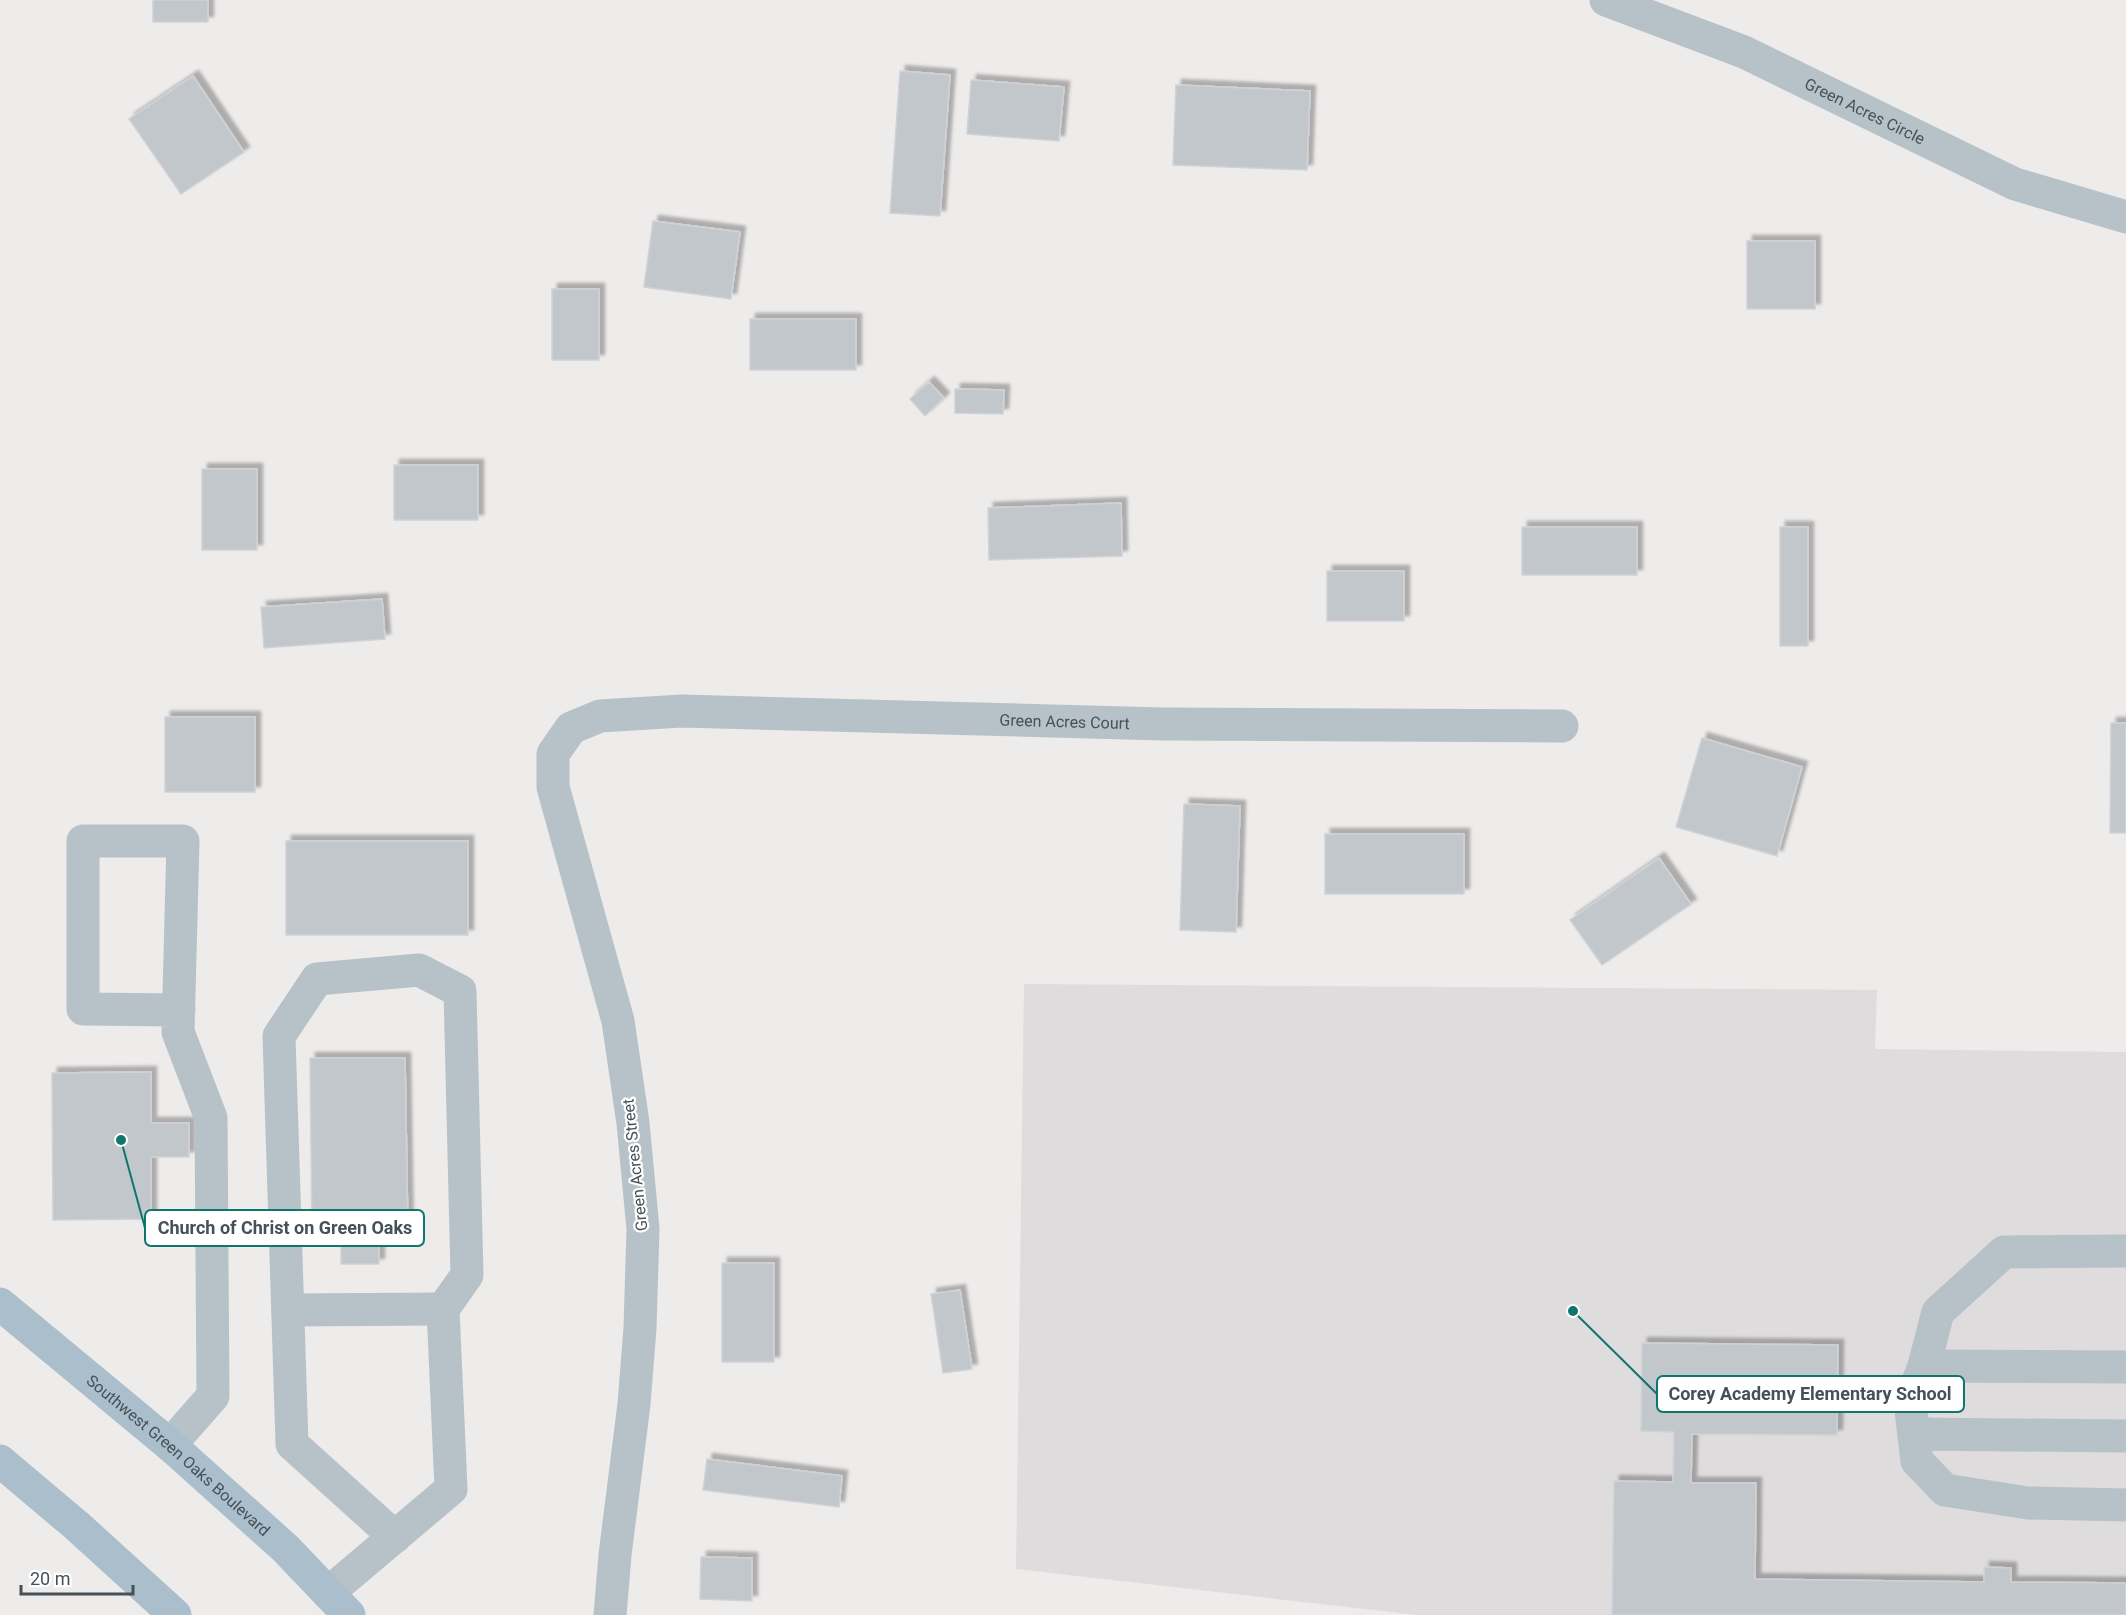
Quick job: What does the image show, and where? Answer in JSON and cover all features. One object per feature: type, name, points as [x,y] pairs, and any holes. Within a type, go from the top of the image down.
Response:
[{"type":"main road","name":"Southwest Green Oaks Boulevard","points":[[0,1304],[170,1445],[285,1548],[339,1604]]},
{"type":"main road","points":[[0,1461],[76,1525],[175,1615]]},
{"type":"street","name":"Green Acres Circle","points":[[1606,0],[1744,52],[2015,184],[2126,217]]},
{"type":"street","name":"Green Acres Court","points":[[571,728],[600,716],[682,711],[1163,724],[1562,726]]},
{"type":"street","name":"Green Acres Street","points":[[571,728],[553,754],[553,787],[618,1021],[633,1123],[643,1229],[640,1328],[634,1404],[610,1615]]},
{"type":"street","points":[[170,1445],[213,1396],[211,1118],[178,1032],[179,1010],[183,841],[83,841],[83,1009],[179,1010]]},
{"type":"street","points":[[339,1604],[395,1537],[451,1489],[442,1309],[467,1275],[459,991],[419,970],[317,979],[279,1036],[292,1444],[395,1537]]},
{"type":"street","points":[[2126,1251],[2004,1252],[1938,1311],[1924,1366],[1910,1402],[1917,1461],[1945,1490],[2028,1503],[2126,1505]]},
{"type":"street","points":[[288,1310],[442,1309]]},
{"type":"street","points":[[1924,1366],[2126,1367]]},
{"type":"street","points":[[1914,1434],[2126,1436]]},
{"type":"shaded area","points":[[1024,984],[1877,990],[1875,1049],[2126,1052],[2126,1615],[1417,1615],[1016,1569]]},
{"type":"building","points":[[153,0],[208,0],[208,22],[153,22]]},
{"type":"building","points":[[900,71],[950,75],[940,216],[890,213]]},
{"type":"building","points":[[193,76],[244,152],[181,194],[129,119]]},
{"type":"building","points":[[971,80],[1064,87],[1059,141],[967,134]]},
{"type":"building","points":[[1176,85],[1310,91],[1307,170],[1173,165]]},
{"type":"building","points":[[653,221],[740,232],[731,299],[644,287]]},
{"type":"building","points":[[1747,241],[1815,241],[1815,309],[1747,309]]},
{"type":"building","points":[[552,289],[599,289],[599,360],[552,360]]},
{"type":"building","points":[[750,319],[856,319],[856,370],[750,370]]},
{"type":"building","points":[[929,382],[944,398],[925,416],[910,399]]},
{"type":"building","points":[[955,389],[1004,390],[1003,414],[955,413]]},
{"type":"building","points":[[394,465],[478,465],[478,520],[394,520]]},
{"type":"building","points":[[202,469],[257,469],[257,550],[202,550]]},
{"type":"building","points":[[1121,503],[1122,556],[989,560],[988,508]]},
{"type":"building","points":[[1522,527],[1637,527],[1637,575],[1522,575]]},
{"type":"building","points":[[1780,527],[1808,527],[1808,646],[1780,646]]},
{"type":"building","points":[[1327,571],[1404,571],[1404,621],[1327,621]]},
{"type":"building","points":[[382,599],[385,639],[264,648],[261,607]]},
{"type":"building","points":[[165,717],[255,717],[255,792],[165,792]]},
{"type":"building","points":[[2111,723],[2126,723],[2126,833],[2110,833]]},
{"type":"building","points":[[1702,738],[1802,767],[1777,856],[1676,827]]},
{"type":"building","points":[[1184,804],[1240,806],[1236,932],[1180,930]]},
{"type":"building","points":[[1325,834],[1464,834],[1464,894],[1325,894]]},
{"type":"building","points":[[286,841],[468,841],[468,935],[286,935]]},
{"type":"building","points":[[1659,858],[1691,904],[1602,965],[1570,920]]},
{"type":"building","points":[[310,1058],[405,1058],[408,1237],[379,1238],[379,1264],[341,1264],[341,1239],[312,1239]]},
{"type":"building","points":[[151,1072],[151,1123],[189,1123],[189,1157],[151,1157],[151,1219],[53,1220],[52,1073]]},
{"type":"building","points":[[722,1263],[774,1263],[774,1362],[722,1362]]},
{"type":"building","points":[[960,1290],[972,1369],[943,1373],[931,1294]]},
{"type":"building","points":[[1642,1343],[1838,1345],[1837,1435],[1692,1434],[1691,1483],[1756,1483],[1755,1579],[1984,1582],[1984,1567],[2011,1568],[2011,1582],[2126,1583],[2126,1615],[1612,1615],[1614,1481],[1673,1482],[1674,1432],[1641,1431]]},
{"type":"building","points":[[707,1459],[842,1476],[839,1507],[703,1490]]},
{"type":"building","points":[[701,1557],[752,1558],[752,1601],[700,1599]]},
{"type":"place","name":"Church of Christ on Green Oaks","points":[[121,1140]]},
{"type":"place","name":"Corey Academy Elementary School","points":[[1573,1311]]}]
